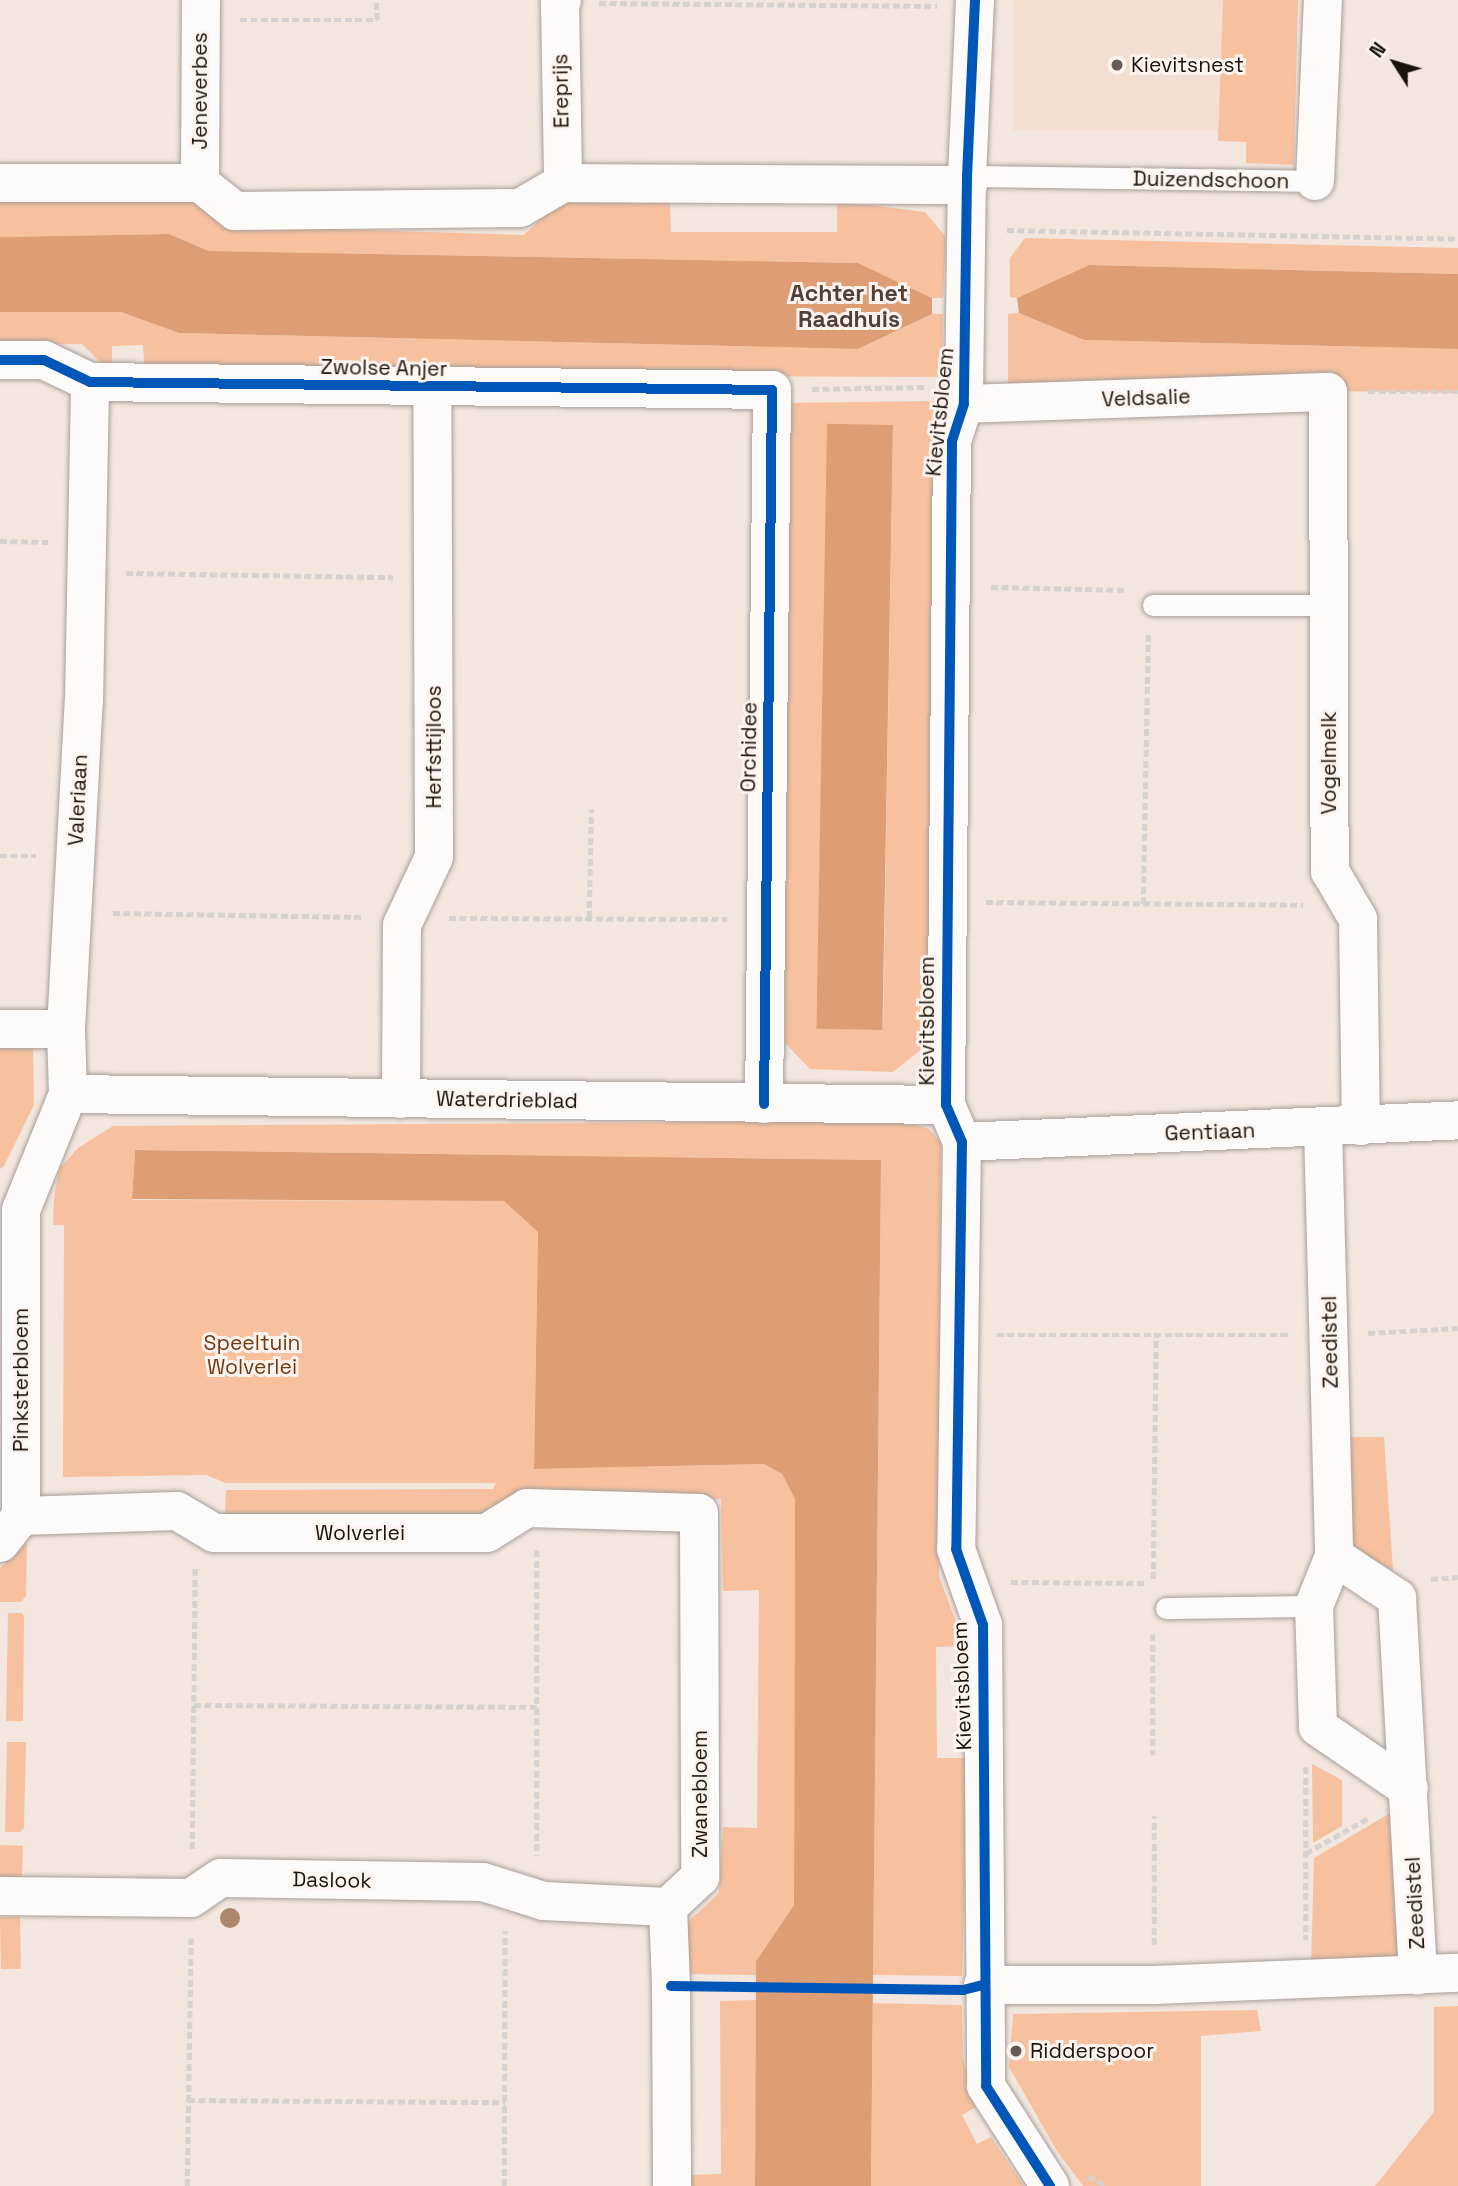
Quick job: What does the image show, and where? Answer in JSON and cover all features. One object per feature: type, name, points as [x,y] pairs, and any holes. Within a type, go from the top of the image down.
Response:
[{"type":"street","name":"Duizendschoon","points":[[1315,181],[1323,0]]},
{"type":"street","name":"Ereprijs","points":[[561,2],[563,183]]},
{"type":"street","name":"Kievitsbloem","points":[[975,3],[968,181],[964,404],[952,442],[950,587],[946,1105],[962,1142],[956,1549],[983,1625],[983,1985],[986,2086],[1050,2186]]},
{"type":"street","name":"Jeneverbes","points":[[200,183],[201,10]]},
{"type":"street","points":[[0,183],[200,183],[234,211],[520,208],[563,183],[968,181]]},
{"type":"street","name":"Zwolse Anjer","points":[[0,360],[44,360],[90,382],[772,390]]},
{"type":"street","name":"Valeriaan","points":[[11,1210],[68,1094],[66,1029],[84,701],[90,382]]},
{"type":"street","name":"Herfsttijloos","points":[[401,1099],[402,925],[434,857],[432,388]]},
{"type":"street","name":"Orchidee","points":[[764,1104],[772,390]]},
{"type":"street","name":"Veldsalie","points":[[964,404],[1328,393]]},
{"type":"street","name":"Vogelmelk","points":[[1328,393],[1329,871],[1358,919],[1362,1126]]},
{"type":"street","points":[[0,1029],[66,1029]]},
{"type":"street","name":"Waterdrieblad","points":[[68,1094],[946,1105]]},
{"type":"street","name":"Gentiaan","points":[[962,1142],[1458,1120]]},
{"type":"street","name":"Zeedistel","points":[[1318,1727],[1314,1606],[1334,1556],[1323,1128]]},
{"type":"street","name":"Pinksterbloem","points":[[11,1210],[11,1530]]},
{"type":"street","name":"Wolverlei","points":[[11,1530],[177,1511],[214,1533],[487,1533],[527,1508],[699,1513]]},
{"type":"street","name":"Zwanebloem","points":[[667,1907],[701,1877],[699,1513]]},
{"type":"street","name":"Zeedistel","points":[[1334,1556],[1397,1598],[1418,1975]]},
{"type":"street","points":[[1318,1727],[1409,1792]]},
{"type":"street","name":"Daslook","points":[[0,1896],[191,1898],[220,1878],[483,1882],[521,1894],[667,1907]]},
{"type":"street","points":[[667,1907],[671,1986],[672,2186]]},
{"type":"street","points":[[983,1985],[1154,1985],[1458,1973]]},
{"type":"lane","name":"Duizendschoon","points":[[968,181],[1315,181]]},
{"type":"lane","points":[[1153,606],[1328,605]]},
{"type":"lane","points":[[1159,1615],[1314,1606]]},
{"type":"path","points":[[201,10],[377,20],[376,0]]},
{"type":"path","points":[[561,2],[975,3]]},
{"type":"path","points":[[967,230],[1458,239]]},
{"type":"path","points":[[772,390],[934,387],[964,404]]},
{"type":"path","points":[[1328,393],[1458,392]]},
{"type":"path","points":[[86,572],[433,578]]},
{"type":"path","points":[[950,587],[1146,590],[1153,606],[1148,622],[1143,904]]},
{"type":"path","points":[[589,918],[591,809]]},
{"type":"path","points":[[947,902],[1350,905]]},
{"type":"path","points":[[959,1335],[1330,1335],[1458,1328]]},
{"type":"path","points":[[968,1582],[1153,1583],[1156,1335]]},
{"type":"path","points":[[503,2186],[505,2102],[537,1707],[536,1509]]},
{"type":"path","points":[[1153,1755],[1159,1615]]},
{"type":"path","points":[[194,1704],[537,1707]]},
{"type":"path","points":[[1306,1980],[1306,1756],[1318,1727]]},
{"type":"path","points":[[1306,1854],[1409,1792]]},
{"type":"path","points":[[1154,1816],[1154,1985]]},
{"type":"path","points":[[188,2099],[505,2102]]},
{"type":"shaded area","name":"Kievitsnest","points":[[1014,0],[1223,0],[1223,131],[1014,131]]},
{"type":"shaded area","points":[[169,234],[209,251],[858,263],[932,298],[932,314],[858,349],[179,333],[121,312],[0,312],[0,237]]},
{"type":"shaded area","points":[[1089,265],[1458,274],[1458,349],[1084,340],[1019,313],[1017,298]]},
{"type":"shaded area","points":[[827,424],[893,425],[882,1030],[816,1029]]},
{"type":"shaded area","points":[[135,1150],[881,1160],[871,2186],[755,2186],[756,1961],[794,1905],[795,1499],[782,1474],[764,1464],[534,1469],[538,1232],[504,1201],[132,1199]]},
{"type":"green space","points":[[1223,0],[1298,0],[1294,165],[1246,163],[1246,142],[1218,141]]},
{"type":"green space","points":[[560,200],[670,201],[671,232],[837,232],[837,201],[925,212],[946,237],[943,298],[932,298],[858,263],[209,251],[169,234],[0,237],[0,201],[198,201],[229,226],[524,235]]},
{"type":"green space","points":[[1025,238],[1458,248],[1458,274],[1089,265],[1017,298],[1010,297],[1010,258]]},
{"type":"green space","points":[[0,312],[121,312],[179,333],[858,349],[932,314],[943,314],[942,377],[145,374],[143,345],[112,346],[112,374],[82,344],[0,345]]},
{"type":"green space","points":[[1019,313],[1084,340],[1458,349],[1458,393],[1008,386],[1008,314]]},
{"type":"green space","points":[[936,401],[932,1041],[893,1072],[810,1069],[785,1043],[788,403]],"holes":[[[893,426],[883,1030],[827,427]]]},
{"type":"green space","points":[[0,1048],[33,1049],[34,1105],[4,1166],[0,1169]]},
{"type":"green space","name":"Speeltuin Wolverlei","points":[[882,1121],[909,1123],[929,1129],[941,1143],[939,1576],[965,1646],[936,1647],[937,1758],[968,1758],[962,1976],[873,1975],[881,1160],[135,1150],[132,1200],[504,1201],[538,1232],[534,1469],[764,1464],[782,1474],[795,1499],[794,1905],[756,1961],[756,1975],[687,1974],[688,1922],[719,1893],[723,1827],[757,1828],[759,1590],[723,1591],[721,1499],[533,1494],[486,1516],[225,1516],[226,1490],[493,1489],[496,1483],[226,1483],[206,1475],[63,1477],[64,1225],[53,1225],[54,1199],[59,1169],[78,1148],[113,1126]]},
{"type":"green space","points":[[1346,1437],[1384,1437],[1393,1570],[1355,1550],[1345,1533]]},
{"type":"green space","points":[[27,1542],[26,1596],[21,1602],[0,1602],[0,1568]]},
{"type":"green space","points":[[8,1613],[22,1613],[24,1616],[23,1721],[6,1721]]},
{"type":"green space","points":[[7,1742],[26,1742],[24,1828],[20,1832],[5,1832]]},
{"type":"green space","points":[[1312,1764],[1342,1780],[1342,1826],[1313,1843]]},
{"type":"green space","points":[[1397,1809],[1403,1942],[1397,1955],[1386,1964],[1311,1967],[1314,1858]]},
{"type":"green space","points":[[0,1845],[23,1846],[22,1885],[0,1884]]},
{"type":"green space","points":[[0,1917],[20,1917],[21,1969],[1,1969]]},
{"type":"green space","points":[[756,2000],[755,2186],[688,2186],[688,2175],[721,2174],[720,2001]]},
{"type":"green space","points":[[873,2003],[962,2005],[963,2059],[976,2107],[962,2115],[977,2144],[991,2137],[1024,2186],[871,2186]]},
{"type":"green space","points":[[1458,2006],[1458,2186],[1375,2186],[1434,2112],[1434,2007]]},
{"type":"green space","points":[[1257,2010],[1261,2031],[1201,2036],[1201,2186],[1083,2186],[1057,2151],[1009,2067],[1013,2014]]},
{"type":"cycle path","points":[[975,0],[967,176],[964,404],[952,442],[946,1105],[962,1142],[956,1549],[983,1625],[986,2086],[1050,2186]]},
{"type":"cycle path","points":[[0,360],[44,360],[90,382],[772,390],[764,1104]]},
{"type":"cycle path","points":[[671,1986],[963,1990],[983,1985]]},
{"type":"place","name":"Kievitsnest","points":[[1117,65]]},
{"type":"place","name":"Ridderspoor","points":[[1016,2051]]},
{"type":"district","name":"Achter het Raadhuis","points":[[849,306]]}]
